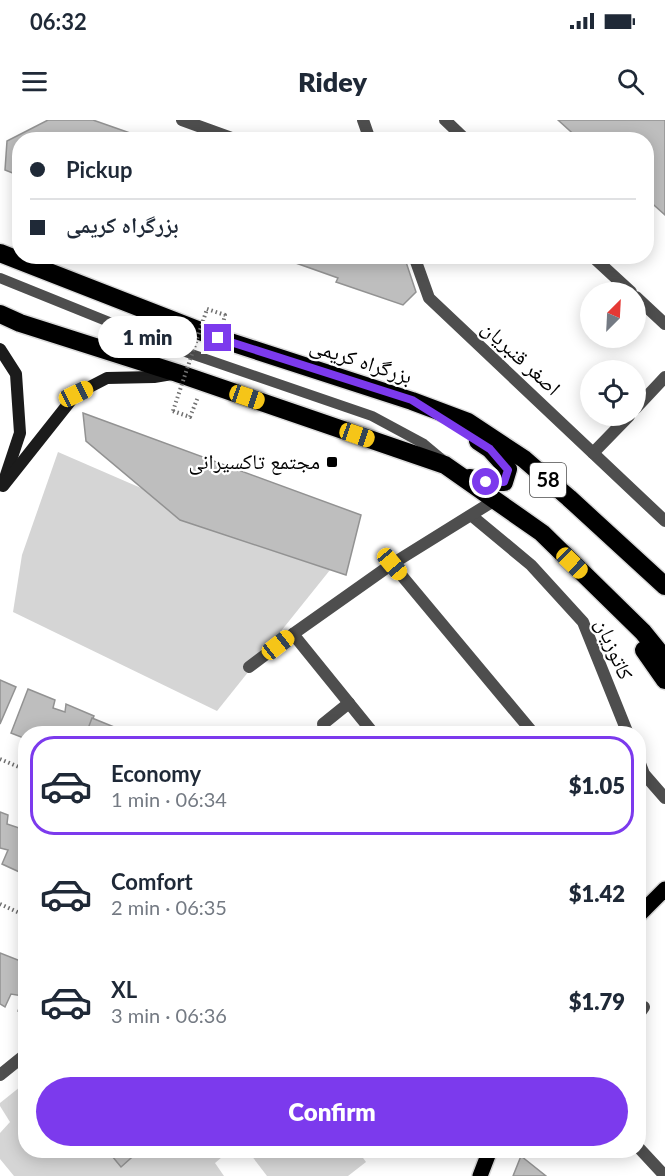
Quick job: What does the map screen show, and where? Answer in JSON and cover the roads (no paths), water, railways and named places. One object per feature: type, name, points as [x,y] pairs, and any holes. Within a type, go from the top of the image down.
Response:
[{"type":"highway","name":"بزرگراه کریمی","points":[[28,264],[218,338],[412,400],[468,422],[524,459],[665,586]]},
{"type":"highway","name":"58","points":[[0,314],[445,465],[542,533],[643,632],[665,659]]},
{"type":"highway","points":[[412,400],[490,449],[508,470],[504,482],[486,482],[462,476]]},
{"type":"highway","points":[[602,592],[665,680]]},
{"type":"main road","points":[[646,908],[665,889]]},
{"type":"main road","points":[[480,1176],[487,1158]]},
{"type":"street","points":[[182,120],[215,132]]},
{"type":"street","points":[[445,120],[458,132]]},
{"type":"street","name":"اصغر قنبریان","points":[[417,264],[429,298],[665,521]]},
{"type":"street","points":[[601,264],[620,282]]},
{"type":"street","points":[[646,306],[665,324]]},
{"type":"street","points":[[0,349],[16,374],[20,433],[1,490]]},
{"type":"street","points":[[1,490],[76,394],[107,378],[154,377],[177,373]]},
{"type":"street","points":[[646,397],[665,377]]},
{"type":"street","points":[[593,453],[619,426]]},
{"type":"street","points":[[249,667],[392,564],[495,500]]},
{"type":"street","name":"کاتوزیان","points":[[472,516],[531,565],[583,622],[625,726]]},
{"type":"street","points":[[392,564],[527,726]]},
{"type":"street","points":[[292,634],[368,726]]},
{"type":"street","points":[[323,724],[349,703]]},
{"type":"street","points":[[646,776],[665,798]]},
{"type":"street","points":[[0,1075],[18,1060]]},
{"type":"street","points":[[646,1156],[665,1176]]},
{"type":"lane","points":[[0,278],[171,347],[372,416],[424,444],[462,476]]},
{"type":"place","name":"مجتمع تاکسیرانی","points":[[332,462]]}]
